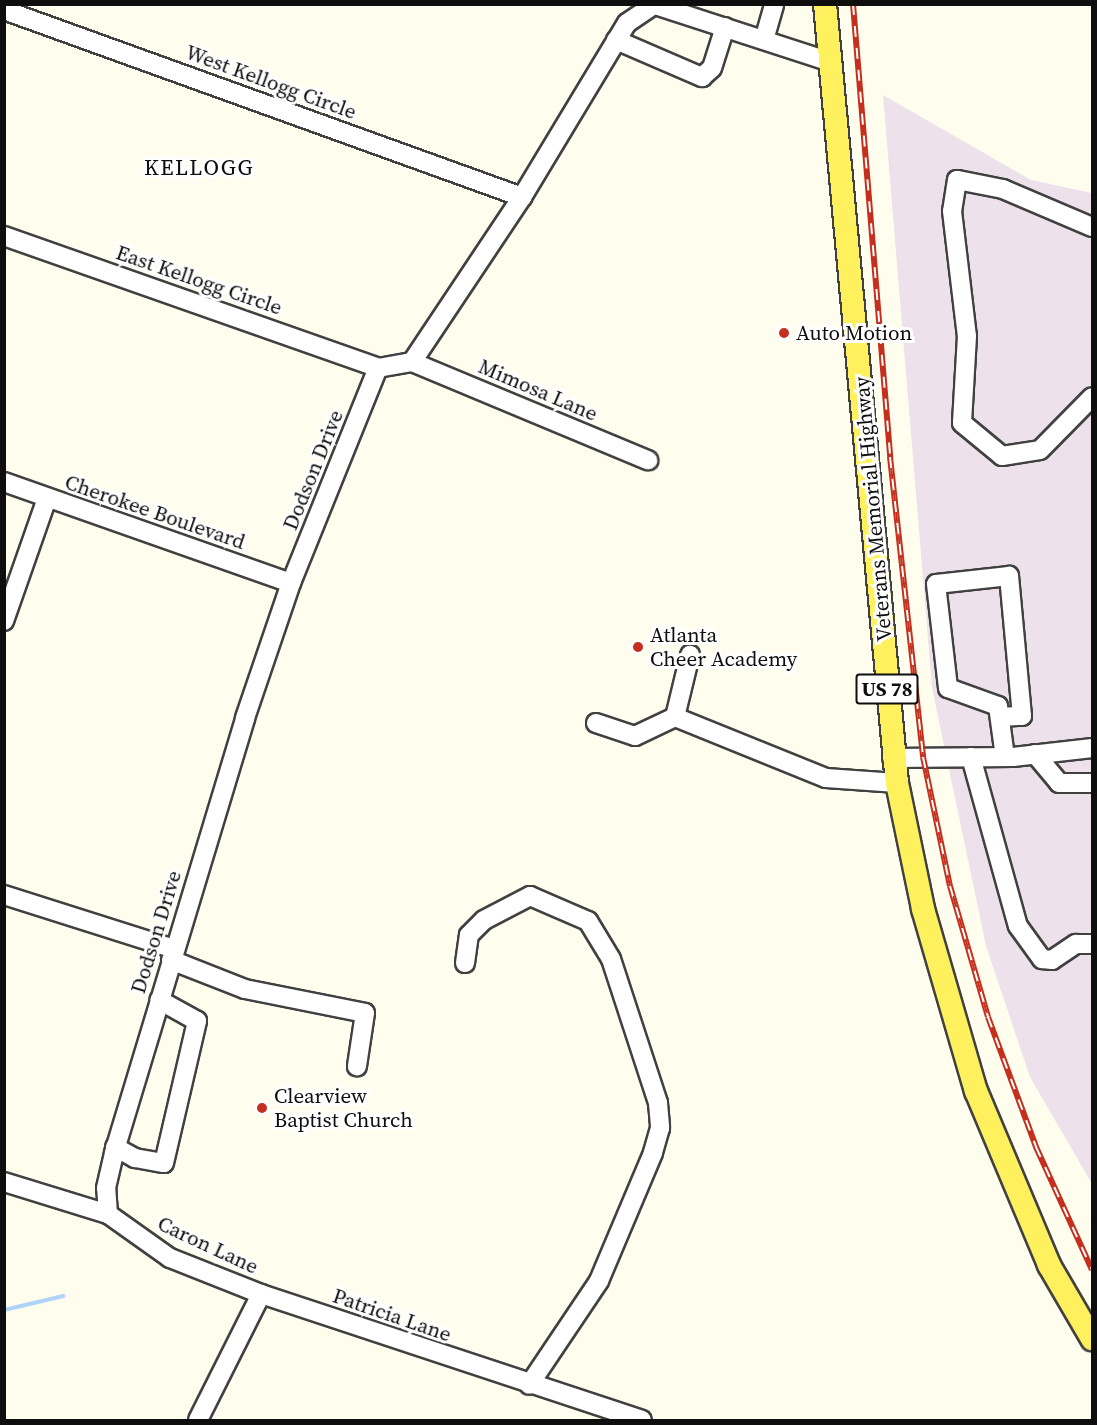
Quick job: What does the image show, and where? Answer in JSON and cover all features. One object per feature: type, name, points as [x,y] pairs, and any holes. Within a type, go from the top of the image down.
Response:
[{"type":"main road","name":"Veterans Memorial Highway","points":[[825,4],[892,758],[923,909],[976,1091],[1048,1265],[1092,1339]]},
{"type":"street","points":[[764,40],[774,4]]},
{"type":"street","points":[[378,368],[412,362],[522,196],[627,23],[653,5],[830,62]]},
{"type":"street","name":"West Kellogg Circle","points":[[4,10],[522,196]]},
{"type":"street","points":[[616,40],[702,77],[712,69],[725,27]]},
{"type":"street","points":[[1092,227],[1003,189],[957,180],[952,211],[968,336],[962,423],[1002,456],[1040,450],[1092,398]]},
{"type":"street","name":"East Kellogg Circle","points":[[4,236],[378,368]]},
{"type":"street","name":"Mimosa Lane","points":[[412,362],[648,460]]},
{"type":"street","name":"Dodson Drive","points":[[108,1214],[106,1188],[116,1147],[172,955],[291,583],[378,368]]},
{"type":"street","name":"Cherokee Boulevard","points":[[4,482],[291,583]]},
{"type":"street","points":[[4,621],[47,498]]},
{"type":"street","points":[[1000,717],[1022,716],[1009,576],[936,584],[948,688],[998,706],[1005,757]]},
{"type":"street","points":[[675,717],[690,655]]},
{"type":"street","points":[[596,723],[635,736],[675,717],[826,778],[897,783]]},
{"type":"street","points":[[892,758],[1005,757],[1092,748]]},
{"type":"street","points":[[1035,754],[1059,783],[1092,783]]},
{"type":"street","points":[[971,757],[1018,926],[1042,959],[1052,960],[1076,944],[1092,944]]},
{"type":"street","points":[[4,896],[172,955],[245,989],[365,1013],[357,1066]]},
{"type":"street","points":[[465,963],[469,935],[505,905],[530,896],[588,921],[611,959],[658,1103],[660,1128],[653,1154],[599,1281],[529,1385]]},
{"type":"street","points":[[116,1147],[135,1158],[164,1163],[197,1021],[159,1000]]},
{"type":"street","name":"Caron Lane","points":[[4,1182],[108,1214],[170,1258],[261,1294]]},
{"type":"street","points":[[198,1420],[261,1294]]},
{"type":"street","name":"Patricia Lane","points":[[261,1294],[529,1385],[642,1420]]},
{"type":"shaded area","points":[[883,95],[1031,180],[1092,193],[1092,1184],[1030,1077],[986,946],[932,688]]},
{"type":"waterway","points":[[4,1310],[63,1296]]},
{"type":"railway","points":[[853,4],[890,457],[923,757],[950,886],[988,1017],[1036,1147],[1092,1270]]},
{"type":"place","name":"Auto Motion","points":[[784,333]]},
{"type":"place","name":"Atlanta Cheer Academy","points":[[638,647]]},
{"type":"place","name":"Clearview Baptist Church","points":[[262,1108]]},
{"type":"district","name":"KELLOGG","points":[[199,168]]}]
